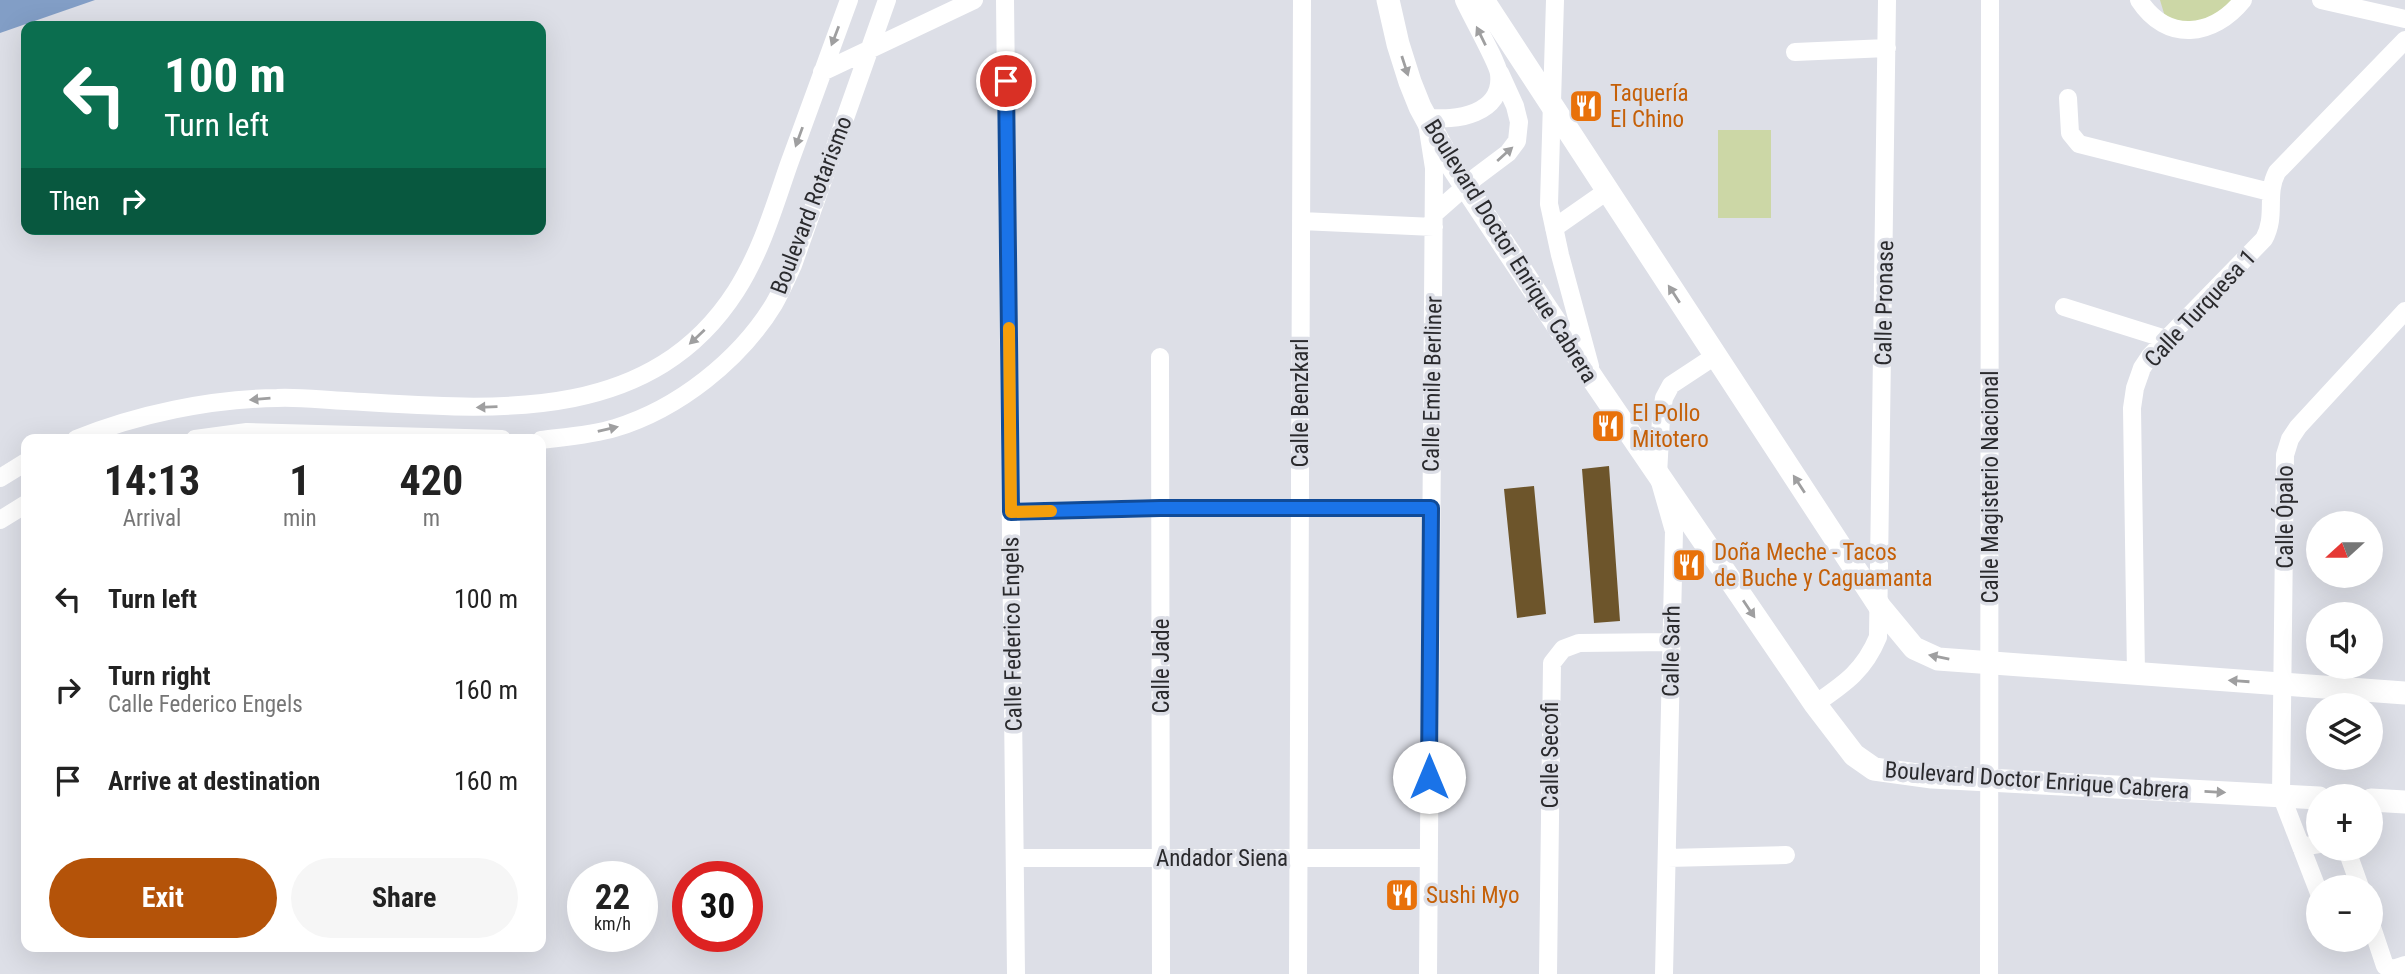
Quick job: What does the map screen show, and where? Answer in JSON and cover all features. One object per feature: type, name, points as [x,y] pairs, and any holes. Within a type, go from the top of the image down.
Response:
[{"type":"main road","name":"Boulevard Doctor Enrique Cabrera","points":[[1388,0],[1410,82],[1465,187],[1658,475],[1815,704],[1854,755],[1874,769],[1931,777],[2306,796]]},
{"type":"main road","points":[[1483,0],[1880,607],[1914,648],[1938,659],[2405,693]]},
{"type":"main road","points":[[2383,801],[2405,802]]},
{"type":"street","points":[[89,434],[150,415],[237,401],[278,398],[465,408],[525,405],[586,397],[642,376],[671,360],[699,336],[737,290],[759,250],[849,0]]},
{"type":"street","name":"Boulevard Rotarismo","points":[[546,439],[614,429],[646,416],[677,400],[706,378],[753,333],[774,304],[793,265],[887,0]]},
{"type":"street","points":[[822,72],[974,0]]},
{"type":"street","name":"Calle Federico Engels","points":[[1005,0],[1016,974]]},
{"type":"street","name":"Calle Benzkarl","points":[[1298,974],[1302,0]]},
{"type":"street","points":[[1301,220],[1434,221],[1465,187],[1508,153],[1517,141],[1519,122],[1515,106],[1464,0]]},
{"type":"street","points":[[1555,0],[1549,204],[1595,382]]},
{"type":"street","name":"Calle Pronase","points":[[1815,704],[1860,670],[1878,636],[1887,0]]},
{"type":"street","name":"Calle Magisterio Nacional","points":[[1989,974],[1990,0]]},
{"type":"street","points":[[2139,0],[2159,22],[2176,29],[2192,30],[2216,25],[2243,0]]},
{"type":"street","points":[[2321,0],[2405,19]]},
{"type":"street","name":"Calle Turquesa 1","points":[[2136,673],[2132,408],[2142,368],[2165,339],[2264,239],[2272,217],[2270,192],[2277,172],[2405,40]]},
{"type":"street","points":[[1795,52],[1887,48]]},
{"type":"street","points":[[1426,117],[1454,118],[1482,110],[1494,96],[1500,73]]},
{"type":"street","points":[[2068,98],[2070,133],[2079,144],[2270,192]]},
{"type":"street","name":"Calle Emile Berliner","points":[[1426,117],[1434,168],[1428,974]]},
{"type":"street","points":[[1554,228],[1607,191]]},
{"type":"street","points":[[2064,307],[2165,339]]},
{"type":"street","name":"Calle Ópalo","points":[[2281,795],[2285,478],[2290,439],[2309,413],[2405,311]]},
{"type":"street","name":"Calle Sarh","points":[[1664,974],[1674,531],[1658,475],[1661,418],[1664,398],[1671,385],[1715,356]]},
{"type":"street","name":"Calle Jade","points":[[1160,357],[1161,974]]},
{"type":"street","points":[[232,434],[320,434]]},
{"type":"street","points":[[0,478],[21,465]]},
{"type":"street","points":[[0,520],[21,507]]},
{"type":"street","points":[[1011,512],[1160,508],[1431,508]]},
{"type":"street","name":"Calle Secofi","points":[[1548,974],[1552,663],[1563,649],[1579,643],[1671,642]]},
{"type":"street","points":[[2281,795],[2306,839]]},
{"type":"street","points":[[1667,858],[1786,855]]},
{"type":"street","name":"Andador Siena","points":[[1015,858],[1429,858]]},
{"type":"street","points":[[2380,952],[2383,961],[2397,967]]},
{"type":"green space","points":[[2160,0],[2243,0],[2213,31],[2166,20]]},
{"type":"green space","points":[[1718,130],[1771,130],[1771,218],[1718,218]]},
{"type":"water","points":[[0,0],[95,0],[35,21],[21,21],[21,26],[0,33]]},
{"type":"building","points":[[1609,466],[1620,621],[1594,623],[1582,469]]},
{"type":"building","points":[[1534,486],[1546,614],[1517,618],[1504,489]]},
{"type":"slow traffic","points":[[1009,328],[1011,512],[1051,511]]},
{"type":"place","name":"Taquería El Chino","points":[[1586,106]]},
{"type":"place","name":"El Pollo Mitotero","points":[[1608,426]]},
{"type":"place","name":"Doña Meche - Tacos de Buche y Caguamanta","points":[[1689,565]]},
{"type":"place","name":"Sushi Myo","points":[[1402,895]]},
{"type":"route","points":[[1006,81],[1011,512],[1160,508],[1431,508],[1429,777]]}]
